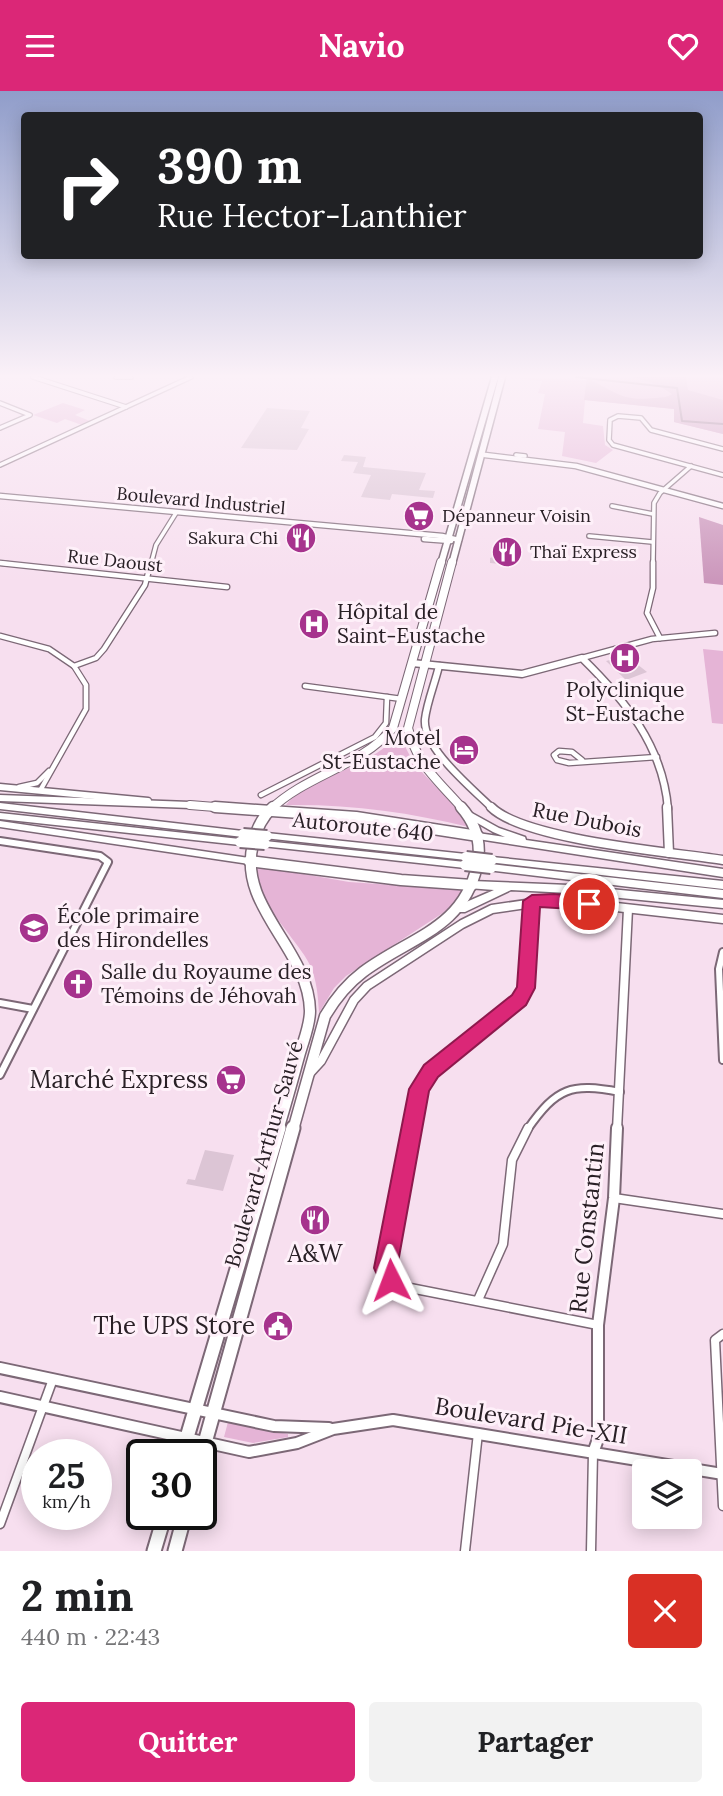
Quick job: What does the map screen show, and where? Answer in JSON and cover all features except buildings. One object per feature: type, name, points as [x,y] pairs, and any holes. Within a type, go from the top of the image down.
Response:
[{"type":"highway","points":[[0,799],[190,806]]},
{"type":"highway","name":"Autoroute 640","points":[[0,806],[241,838]]},
{"type":"highway","points":[[470,815],[502,832],[546,847]]},
{"type":"highway","name":"Autoroute 640","points":[[0,816],[466,861],[723,894]]},
{"type":"highway","points":[[0,824],[249,861]]},
{"type":"highway","points":[[478,837],[723,873]]},
{"type":"highway","name":"Autoroute 640","points":[[492,864],[723,885]]},
{"type":"highway","points":[[472,885],[607,892],[723,904]]},
{"type":"highway","points":[[461,908],[509,887]]},
{"type":"main road","name":"Boulevard Arthur-Sauvé","points":[[186,1439],[309,1017],[310,1003],[304,975],[257,898],[249,872],[254,835],[270,810],[301,785],[383,741],[393,728],[448,539],[482,445]]},
{"type":"main road","name":"Boulevard Arthur-Sauvé","points":[[206,1439],[325,1016],[341,992],[373,965],[461,908],[480,861],[478,837],[470,815],[425,767],[410,741],[409,718],[483,445]]},
{"type":"main road","points":[[190,806],[365,818],[478,837]]},
{"type":"main road","points":[[249,861],[388,879],[472,885]]},
{"type":"main road","points":[[154,1551],[160,1530]]},
{"type":"main road","points":[[175,1551],[181,1530]]},
{"type":"street","points":[[0,465],[43,445]]},
{"type":"street","points":[[613,445],[723,475]]},
{"type":"street","points":[[481,453],[579,463],[665,489]]},
{"type":"street","points":[[481,453],[576,466],[723,505]]},
{"type":"street","points":[[660,638],[647,613],[653,588],[654,501],[691,466]]},
{"type":"street","name":"Boulevard Industriel","points":[[0,496],[459,541]]},
{"type":"street","points":[[612,506],[653,514]]},
{"type":"street","points":[[74,666],[102,653],[147,578],[156,545],[176,513]]},
{"type":"street","points":[[589,536],[652,542]]},
{"type":"street","name":"Rue Daoust","points":[[0,563],[228,587]]},
{"type":"street","points":[[412,663],[522,674],[660,638],[715,633]]},
{"type":"street","points":[[0,636],[49,649],[74,666],[86,685],[86,709],[41,789]]},
{"type":"street","points":[[582,658],[629,712],[657,757],[666,793],[669,853]]},
{"type":"street","name":"Rue Dubois","points":[[439,666],[425,721],[428,738],[449,765],[494,811],[540,832],[723,860]]},
{"type":"street","points":[[305,686],[402,699]]},
{"type":"street","points":[[261,795],[378,735],[386,723],[387,697]]},
{"type":"street","points":[[582,760],[570,751],[559,751],[554,755],[556,760],[564,762],[657,757]]},
{"type":"street","points":[[11,789],[37,783],[51,769]]},
{"type":"street","points":[[0,787],[190,806]]},
{"type":"street","points":[[0,841],[107,859],[107,865],[0,1075]]},
{"type":"street","points":[[310,1073],[321,1061],[354,1000],[372,982],[477,916],[498,907],[554,900],[723,919]]},
{"type":"street","points":[[532,901],[526,988],[519,1000],[431,1071],[419,1089],[386,1268],[391,1280],[400,1286],[598,1325]]},
{"type":"street","name":"Rue Constantin","points":[[591,1551],[593,1453],[598,1439],[598,1325],[614,1198],[628,909]]},
{"type":"street","points":[[723,952],[719,969],[723,1061]]},
{"type":"street","points":[[0,1003],[33,1009]]},
{"type":"street","points":[[478,1300],[500,1255],[505,1233],[512,1160],[529,1125],[565,1090],[581,1086],[620,1092]]},
{"type":"street","points":[[614,1198],[723,1214]]},
{"type":"street","points":[[723,1333],[715,1340],[723,1506]]},
{"type":"street","name":"Boulevard Pie-XII","points":[[0,1368],[274,1426],[333,1429],[393,1420],[722,1474]]},
{"type":"street","points":[[0,1524],[53,1378]]},
{"type":"street","name":"Boulevard Pie-XII","points":[[0,1397],[155,1439]]},
{"type":"street","name":"Boulevard Pie-XII","points":[[217,1451],[258,1452],[297,1443],[333,1429]]},
{"type":"street","points":[[465,1551],[478,1433]]},
{"type":"shaded area","points":[[563,445],[605,445],[613,450],[596,463],[562,456]]},
{"type":"shaded area","points":[[699,517],[723,525],[723,585],[704,583]]},
{"type":"shaded area","points":[[703,649],[723,651],[723,724],[712,723]]},
{"type":"shaded area","points":[[398,729],[401,730],[411,758],[461,814],[469,827],[378,810],[286,805],[312,785],[378,752],[390,742]]},
{"type":"shaded area","points":[[258,866],[349,882],[464,890],[449,909],[346,976],[334,988],[319,1013],[316,983],[310,965],[267,903],[257,878]]},
{"type":"shaded area","points":[[228,1422],[288,1434],[288,1437],[253,1443],[224,1437]]},
{"type":"place","name":"Dépanneur Voisin","points":[[419,516]]},
{"type":"place","name":"Sakura Chi","points":[[301,538]]},
{"type":"place","name":"Thaï Express","points":[[507,552]]},
{"type":"place","name":"Hôpital de Saint-Eustache","points":[[314,624]]},
{"type":"place","name":"Polyclinique St-Eustache","points":[[625,658]]},
{"type":"place","name":"Motel St-Eustache","points":[[464,750]]},
{"type":"place","name":"École primaire des Hirondelles","points":[[34,928]]},
{"type":"place","name":"Salle du Royaume des Témoins de Jéhovah","points":[[78,984]]},
{"type":"place","name":"Marché Express","points":[[231,1080]]},
{"type":"place","name":"A&W","points":[[315,1220]]},
{"type":"place","name":"The UPS Store","points":[[278,1326]]},
{"type":"route","points":[[391,1280],[386,1268],[419,1089],[431,1071],[519,1000],[526,988],[532,901],[554,900],[589,904]]}]
